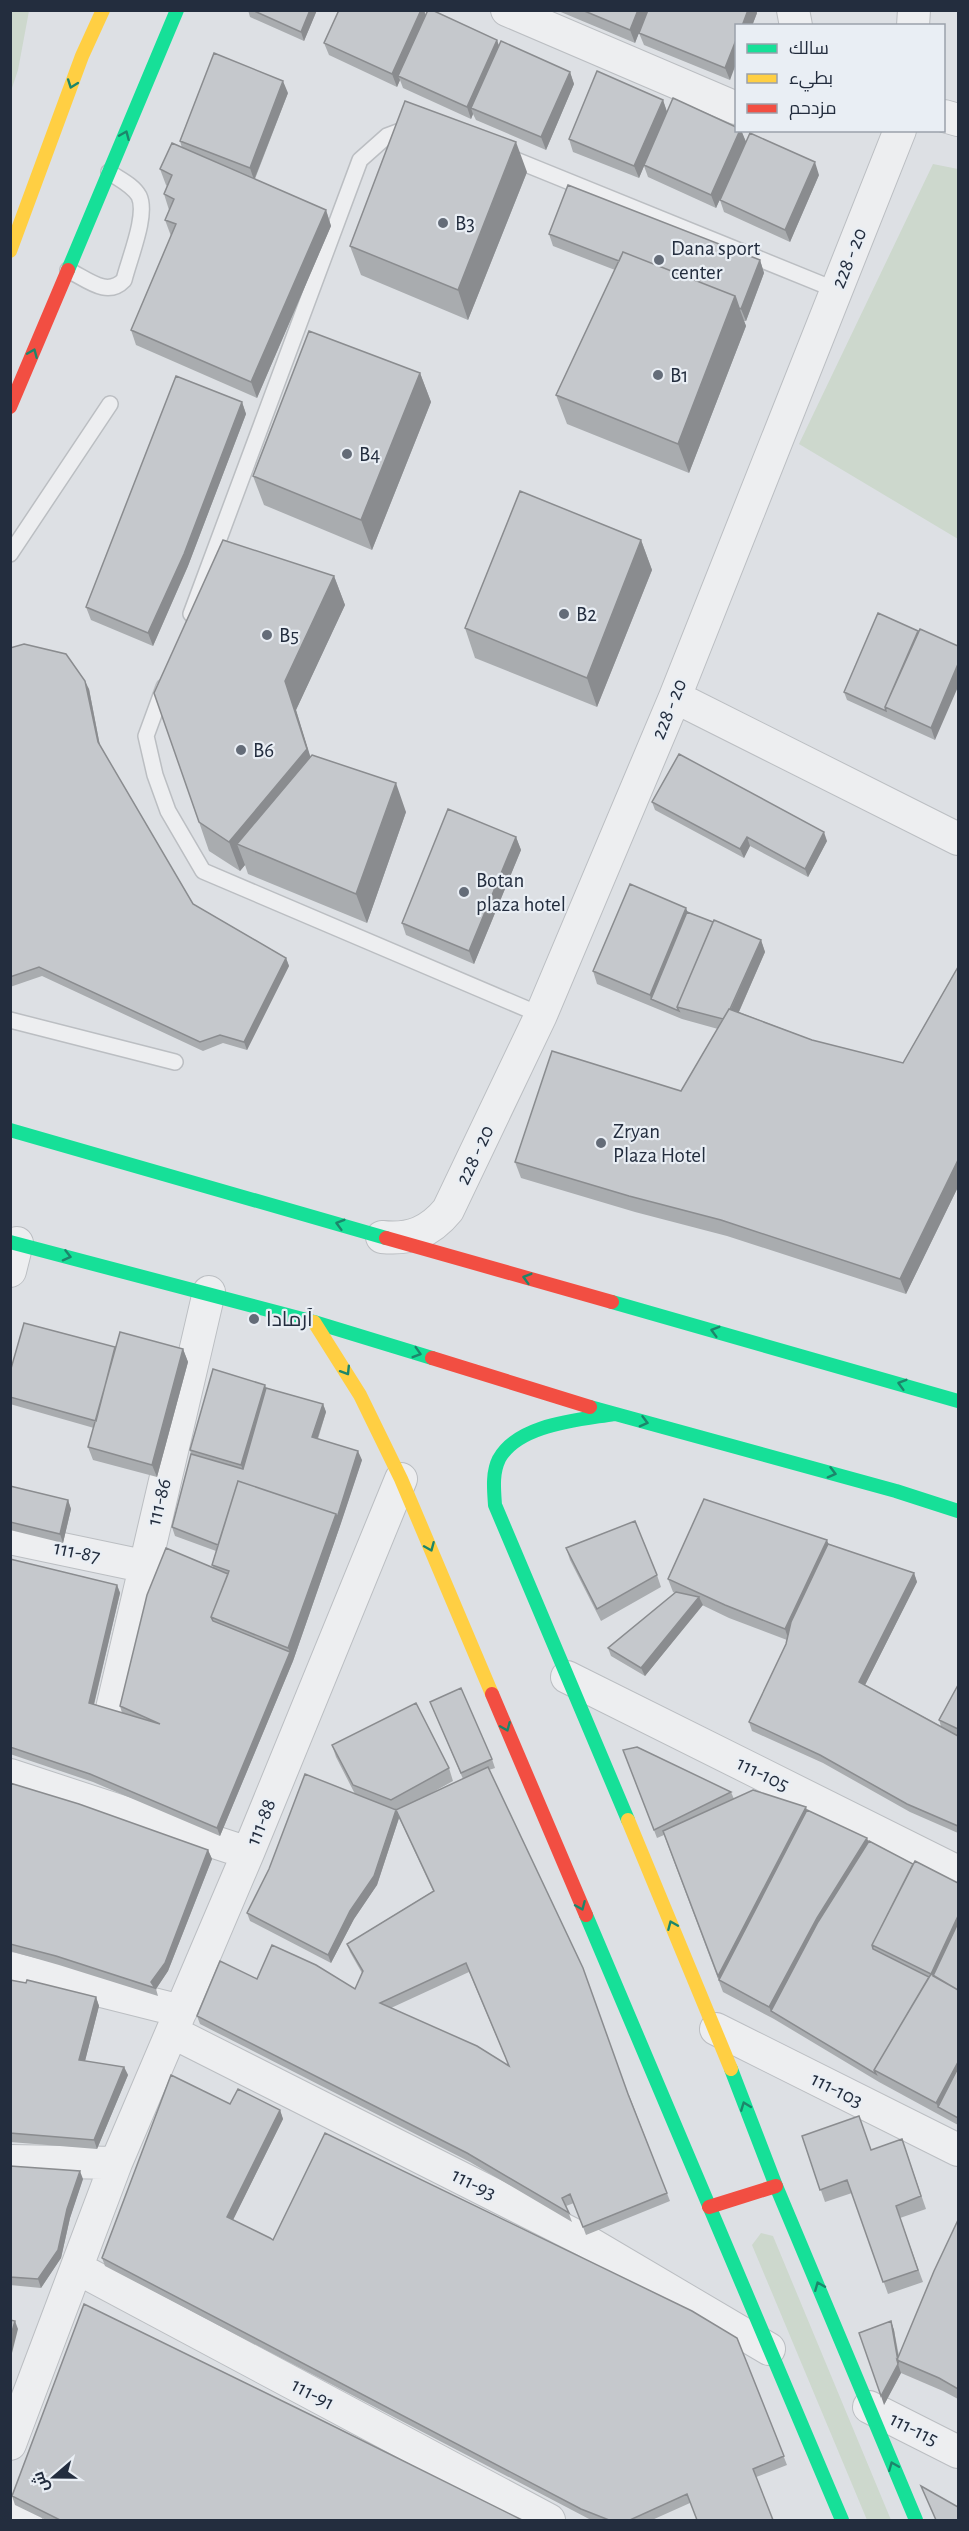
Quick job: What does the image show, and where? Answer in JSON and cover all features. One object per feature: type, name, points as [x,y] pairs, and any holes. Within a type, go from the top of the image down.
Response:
[{"type":"main road","points":[[10,251],[82,56],[103,10]]},
{"type":"main road","points":[[10,407],[177,10]]},
{"type":"main road","points":[[10,1130],[958,1401]]},
{"type":"main road","points":[[13,1252],[209,1292],[315,1322],[614,1414],[896,1491],[958,1511]]},
{"type":"main road","points":[[315,1322],[360,1395],[401,1479],[842,2520]]},
{"type":"main road","points":[[614,1414],[529,1431],[518,1438],[504,1451],[496,1468],[493,1480],[495,1505],[716,2029],[776,2186],[916,2520]]},
{"type":"main road","points":[[709,2207],[776,2186]]},
{"type":"street","points":[[82,10],[82,56]]},
{"type":"street","points":[[507,10],[735,108]]},
{"type":"street","name":"228 - 20","points":[[382,1237],[407,1237],[431,1228],[448,1210],[541,1015],[675,697],[899,132]]},
{"type":"street","points":[[675,697],[958,838]]},
{"type":"street","name":"111-86","points":[[111,1713],[209,1292]]},
{"type":"street","name":"111-88","points":[[10,2444],[22,2381],[77,2268],[116,2163],[249,1853],[401,1479]]},
{"type":"street","name":"111-87","points":[[10,1538],[144,1566]]},
{"type":"street","name":"111-105","points":[[567,1677],[958,1872]]},
{"type":"street","points":[[10,1775],[249,1853]]},
{"type":"street","name":"111-93","points":[[10,1968],[176,2022],[586,2241],[769,2349]]},
{"type":"street","name":"111-103","points":[[716,2029],[958,2150]]},
{"type":"street","points":[[10,2161],[116,2163]]},
{"type":"street","name":"111-91","points":[[77,2268],[549,2520]]},
{"type":"street","name":"111-115","points":[[869,2407],[958,2452]]},
{"type":"street","points":[[10,2512],[26,2520]]},
{"type":"lane","points":[[187,625],[360,160],[387,136],[422,123]]},
{"type":"lane","points":[[488,149],[836,290]]},
{"type":"lane","points":[[68,270],[107,289],[117,287],[124,280],[143,211],[139,196],[130,186],[109,172]]},
{"type":"lane","points":[[10,554],[110,404]]},
{"type":"lane","points":[[171,669],[146,736],[155,775],[168,812],[203,871],[541,1015]]},
{"type":"lane","points":[[10,1020],[175,1062]]},
{"type":"shaded area","points":[[11,10],[29,11],[18,70],[11,91]]},
{"type":"shaded area","points":[[933,164],[958,169],[958,539],[799,444]]},
{"type":"shaded area","points":[[761,2233],[773,2236],[891,2520],[867,2520],[752,2245]]},
{"type":"building","points":[[252,10],[310,10],[301,32]]},
{"type":"building","points":[[339,10],[421,10],[392,74],[324,43]]},
{"type":"building","points":[[428,10],[497,40],[467,107],[398,76]]},
{"type":"building","points":[[582,10],[638,10],[630,30]]},
{"type":"building","points":[[648,10],[748,10],[743,24],[735,24],[735,43],[725,68],[639,33]]},
{"type":"building","points":[[501,41],[570,72],[541,137],[471,108]]},
{"type":"building","points":[[214,53],[283,81],[250,168],[180,141]]},
{"type":"building","points":[[597,71],[663,100],[634,166],[569,139]]},
{"type":"building","points":[[673,98],[735,127],[735,132],[739,132],[711,195],[644,165]]},
{"type":"building","name":"B3","points":[[405,101],[516,142],[458,290],[350,246]]},
{"type":"building","points":[[750,133],[815,162],[785,230],[720,200]]},
{"type":"building","points":[[172,143],[326,210],[251,382],[131,330],[176,224],[165,220],[174,199],[164,194],[172,175],[160,169]]},
{"type":"building","name":"Dana sport center","points":[[568,185],[760,260],[741,309],[735,296],[623,252],[619,261],[549,234]]},
{"type":"building","name":"B1","points":[[623,252],[735,296],[678,444],[556,395]]},
{"type":"building","name":"B4","points":[[309,331],[420,373],[361,520],[253,476]]},
{"type":"building","points":[[176,376],[242,402],[184,554],[148,633],[86,607]]},
{"type":"building","name":"B2","points":[[520,491],[641,540],[587,678],[465,628]]},
{"type":"building","points":[[223,540],[334,576],[285,681],[307,749],[229,842],[199,822],[154,693]]},
{"type":"building","points":[[878,613],[918,631],[885,707],[886,711],[844,692]]},
{"type":"building","points":[[920,629],[958,646],[958,664],[931,728],[885,707]]},
{"type":"building","points":[[24,644],[66,654],[85,681],[98,742],[193,904],[286,958],[244,1042],[220,1035],[200,1042],[39,967],[10,977],[10,648]]},
{"type":"building","points":[[679,754],[824,832],[805,869],[747,837],[740,849],[652,802]]},
{"type":"building","points":[[312,755],[396,783],[356,894],[237,844]]},
{"type":"building","name":"Botan plaza hotel","points":[[448,809],[516,837],[469,951],[402,923]]},
{"type":"building","points":[[630,884],[686,908],[650,995],[593,971]]},
{"type":"building","points":[[687,912],[713,922],[677,1007],[679,1011],[651,999]]},
{"type":"building","points":[[714,920],[761,940],[730,1009],[723,1019],[677,1007]]},
{"type":"building","points":[[958,967],[958,1160],[900,1279],[721,1220],[629,1196],[515,1162],[552,1051],[681,1091],[729,1009],[812,1040],[903,1063]]},
{"type":"building","points":[[24,1323],[115,1347],[96,1421],[10,1397],[10,1372]]},
{"type":"building","points":[[120,1332],[183,1349],[152,1465],[88,1447]]},
{"type":"building","points":[[213,1369],[265,1385],[241,1465],[190,1450]]},
{"type":"building","points":[[266,1388],[323,1404],[312,1437],[358,1451],[337,1518],[336,1514],[238,1481],[218,1545],[172,1527],[191,1454],[243,1469]]},
{"type":"building","points":[[238,1481],[336,1514],[288,1648],[211,1617],[229,1571],[212,1565]]},
{"type":"building","points":[[10,1486],[68,1500],[60,1534],[10,1522]]},
{"type":"building","points":[[704,1499],[827,1540],[785,1629],[668,1579]]},
{"type":"building","points":[[635,1521],[657,1575],[597,1609],[566,1548]]},
{"type":"building","points":[[828,1544],[914,1573],[859,1682],[958,1736],[958,1826],[907,1804],[820,1755],[749,1722],[786,1644],[791,1622]]},
{"type":"building","points":[[166,1548],[228,1574],[211,1617],[213,1621],[290,1652],[217,1828],[90,1774],[10,1747],[10,1559],[117,1585],[89,1703],[160,1724],[120,1706],[147,1595]]},
{"type":"building","points":[[676,1592],[699,1597],[641,1668],[608,1648]]},
{"type":"building","points":[[958,1685],[958,1729],[939,1720]]},
{"type":"building","points":[[461,1688],[492,1759],[461,1773],[430,1702]]},
{"type":"building","points":[[416,1703],[449,1768],[391,1800],[353,1785],[332,1745]]},
{"type":"building","points":[[637,1747],[731,1792],[654,1830],[623,1750]]},
{"type":"building","points":[[488,1767],[583,1968],[628,2094],[667,2193],[583,2227],[570,2194],[562,2198],[569,2213],[467,2153],[197,2016],[220,1961],[257,1979],[272,1945],[316,1965],[355,1989],[363,1971],[347,1944],[434,1891],[396,1810]],"holes":[[[466,1963],[509,2066],[477,2046],[380,2003]]]},
{"type":"building","points":[[305,1774],[396,1810],[374,1876],[350,1911],[328,1955],[247,1913],[269,1869]]},
{"type":"building","points":[[10,1783],[79,1804],[208,1850],[165,1963],[151,1982],[155,1988],[56,1956],[10,1944]]},
{"type":"building","points":[[753,1790],[806,1807],[718,1976],[663,1831]]},
{"type":"building","points":[[807,1810],[867,1838],[817,1918],[769,2007],[719,1980]]},
{"type":"building","points":[[869,1841],[913,1864],[872,1945],[873,1949],[929,1977],[874,2070],[876,2074],[771,2011],[818,1922]]},
{"type":"building","points":[[915,1861],[958,1883],[958,1916],[931,1974],[872,1945]]},
{"type":"building","points":[[958,1923],[958,1990],[933,1976]]},
{"type":"building","points":[[931,1974],[958,1990],[958,2062],[936,2103],[874,2070]]},
{"type":"building","points":[[10,1980],[26,1983],[27,1980],[96,1997],[79,2060],[124,2067],[94,2140],[10,2133]]},
{"type":"building","points":[[958,2068],[958,2118],[938,2107]]},
{"type":"building","points":[[171,2075],[230,2104],[238,2089],[280,2110],[227,2217],[273,2240],[325,2133],[692,2311],[737,2338],[784,2456],[753,2469],[773,2520],[697,2520],[687,2494],[630,2520],[609,2520],[581,2509],[102,2258]]},
{"type":"building","points":[[859,2116],[871,2150],[902,2139],[921,2196],[896,2206],[918,2270],[883,2282],[847,2180],[820,2190],[802,2136]]},
{"type":"building","points":[[10,2166],[80,2171],[67,2209],[58,2250],[38,2279],[10,2277]]},
{"type":"building","points":[[958,2220],[958,2389],[897,2360]]},
{"type":"building","points":[[84,2304],[522,2520],[60,2520],[12,2496]]},
{"type":"building","points":[[10,2320],[15,2321],[10,2339]]},
{"type":"building","points":[[891,2321],[898,2364],[881,2396],[859,2333]]},
{"type":"building","points":[[921,2486],[958,2507],[958,2520],[936,2520]]},
{"type":"traffic: fast","points":[[68,270],[177,10]]},
{"type":"traffic: fast","points":[[10,1130],[386,1238]]},
{"type":"traffic: fast","points":[[10,1242],[314,1322],[432,1358]]},
{"type":"traffic: fast","points":[[612,1302],[958,1401]]},
{"type":"traffic: fast","points":[[590,1407],[896,1491],[958,1511]]},
{"type":"traffic: fast","points":[[614,1414],[550,1426],[520,1438],[508,1447],[499,1459],[495,1470],[494,1488],[495,1505],[628,1820]]},
{"type":"traffic: fast","points":[[586,1915],[842,2520]]},
{"type":"traffic: fast","points":[[731,2069],[776,2186],[916,2520]]},
{"type":"traffic: slow","points":[[10,251],[82,56],[103,10]]},
{"type":"traffic: slow","points":[[314,1322],[360,1395],[401,1479],[492,1694]]},
{"type":"traffic: slow","points":[[628,1820],[731,2069]]},
{"type":"traffic: jam","points":[[10,407],[68,270]]},
{"type":"traffic: jam","points":[[386,1238],[612,1302]]},
{"type":"traffic: jam","points":[[432,1358],[590,1407]]},
{"type":"traffic: jam","points":[[492,1694],[586,1915]]},
{"type":"traffic: jam","points":[[709,2207],[776,2186]]},
{"type":"place","name":"B3","points":[[443,223]]},
{"type":"place","name":"Dana sport center","points":[[659,260]]},
{"type":"place","name":"B1","points":[[658,375]]},
{"type":"place","name":"B4","points":[[347,454]]},
{"type":"place","name":"B2","points":[[564,614]]},
{"type":"place","name":"B5","points":[[267,635]]},
{"type":"place","name":"B6","points":[[241,750]]},
{"type":"place","name":"Botan plaza hotel","points":[[464,892]]},
{"type":"place","name":"Zryan Plaza Hotel","points":[[601,1143]]},
{"type":"place","name":"آرمادا","points":[[254,1319]]}]
